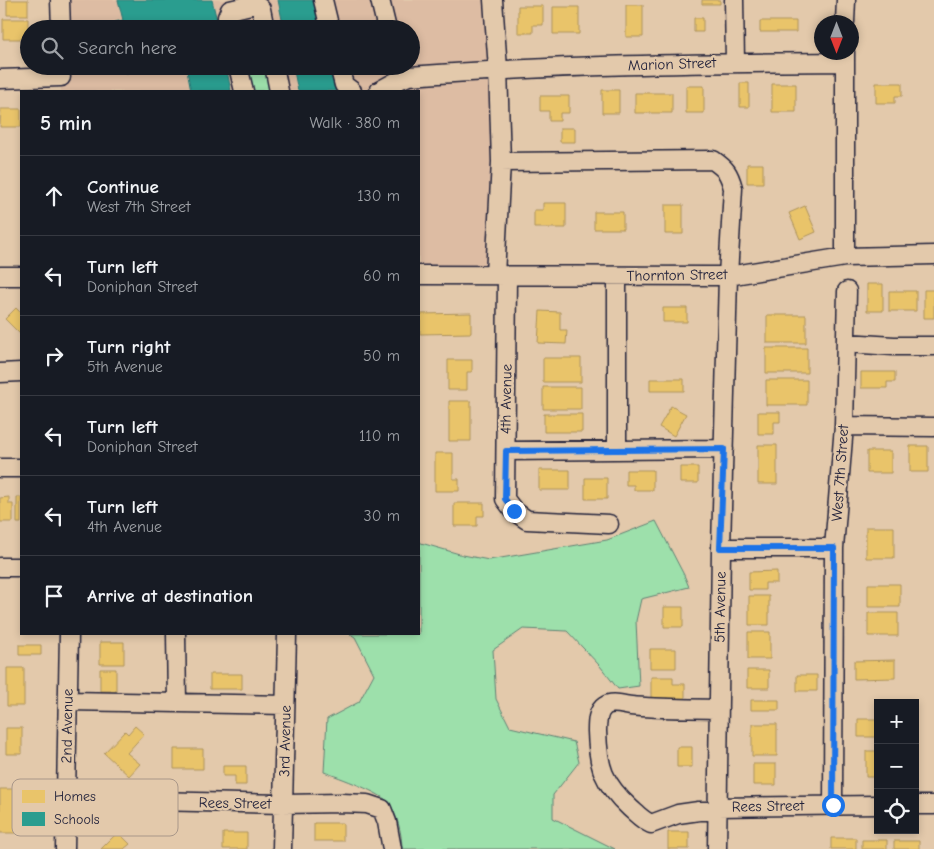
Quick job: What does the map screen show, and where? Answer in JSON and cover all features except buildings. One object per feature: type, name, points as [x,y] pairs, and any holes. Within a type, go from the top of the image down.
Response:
[{"type":"street","points":[[60,0],[60,20]]},
{"type":"street","points":[[323,0],[328,20]]},
{"type":"street","points":[[380,0],[385,20]]},
{"type":"street","name":"4th Avenue","points":[[493,0],[498,69],[501,162],[501,275],[506,451],[505,499],[514,511],[527,520],[610,524]]},
{"type":"street","points":[[734,0],[735,62]]},
{"type":"street","points":[[845,15],[846,0]]},
{"type":"street","points":[[228,20],[230,10],[255,4],[261,9],[263,20]]},
{"type":"street","name":"Marion Street","points":[[405,75],[498,69],[814,58]]},
{"type":"street","points":[[845,60],[845,257]]},
{"type":"street","points":[[240,75],[244,90]]},
{"type":"street","points":[[276,75],[280,90]]},
{"type":"street","points":[[342,75],[344,84],[351,90]]},
{"type":"street","name":"Marion Street","points":[[380,90],[395,75]]},
{"type":"street","points":[[0,78],[61,78]]},
{"type":"street","name":"5th Avenue","points":[[501,162],[713,160],[725,168],[729,175],[733,188],[728,276],[720,548],[717,849]]},
{"type":"street","name":"Thornton Street","points":[[420,275],[728,276],[845,257],[934,255]]},
{"type":"street","points":[[0,276],[20,276]]},
{"type":"street","points":[[617,450],[618,276]]},
{"type":"street","name":"West 7th Street","points":[[833,805],[834,548],[844,426],[847,291]]},
{"type":"street","points":[[846,343],[934,346]]},
{"type":"street","points":[[0,373],[20,372]]},
{"type":"street","points":[[844,426],[934,427]]},
{"type":"street","points":[[506,451],[724,449]]},
{"type":"street","points":[[0,468],[20,468]]},
{"type":"street","points":[[720,548],[834,548]]},
{"type":"street","points":[[0,567],[20,567]]},
{"type":"street","name":"2nd Avenue","points":[[66,779],[69,635]]},
{"type":"street","points":[[176,635],[177,703]]},
{"type":"street","name":"3rd Avenue","points":[[282,849],[287,635]]},
{"type":"street","points":[[68,701],[286,705]]},
{"type":"street","name":"Rees Street","points":[[719,710],[649,708],[614,704],[605,705],[599,712],[597,724],[601,768],[611,788],[644,821],[651,824],[678,814],[718,809],[874,805]]},
{"type":"street","name":"Rees Street","points":[[178,802],[367,804],[382,809],[387,822],[392,849]]},
{"type":"street","points":[[919,805],[934,805]]},
{"type":"street","name":"2nd Avenue","points":[[65,836],[65,849]]},
{"type":"shaded area","points":[[60,0],[493,0],[495,275],[420,275],[420,90],[61,90],[61,75],[420,75],[420,20],[61,20]]},
{"type":"green space","points":[[242,75],[272,75],[276,90],[245,90]]},
{"type":"green space","points":[[656,521],[689,587],[641,599],[636,621],[639,686],[618,689],[600,666],[567,631],[523,629],[493,650],[496,699],[510,727],[574,742],[579,762],[553,795],[553,818],[615,849],[402,849],[397,820],[393,809],[386,800],[360,786],[324,772],[327,719],[359,702],[374,674],[355,637],[352,635],[420,635],[420,542],[463,555],[489,560],[607,540]]},
{"type":"route","points":[[514,511],[505,499],[506,451],[724,449],[720,548],[834,548],[833,805]]}]
